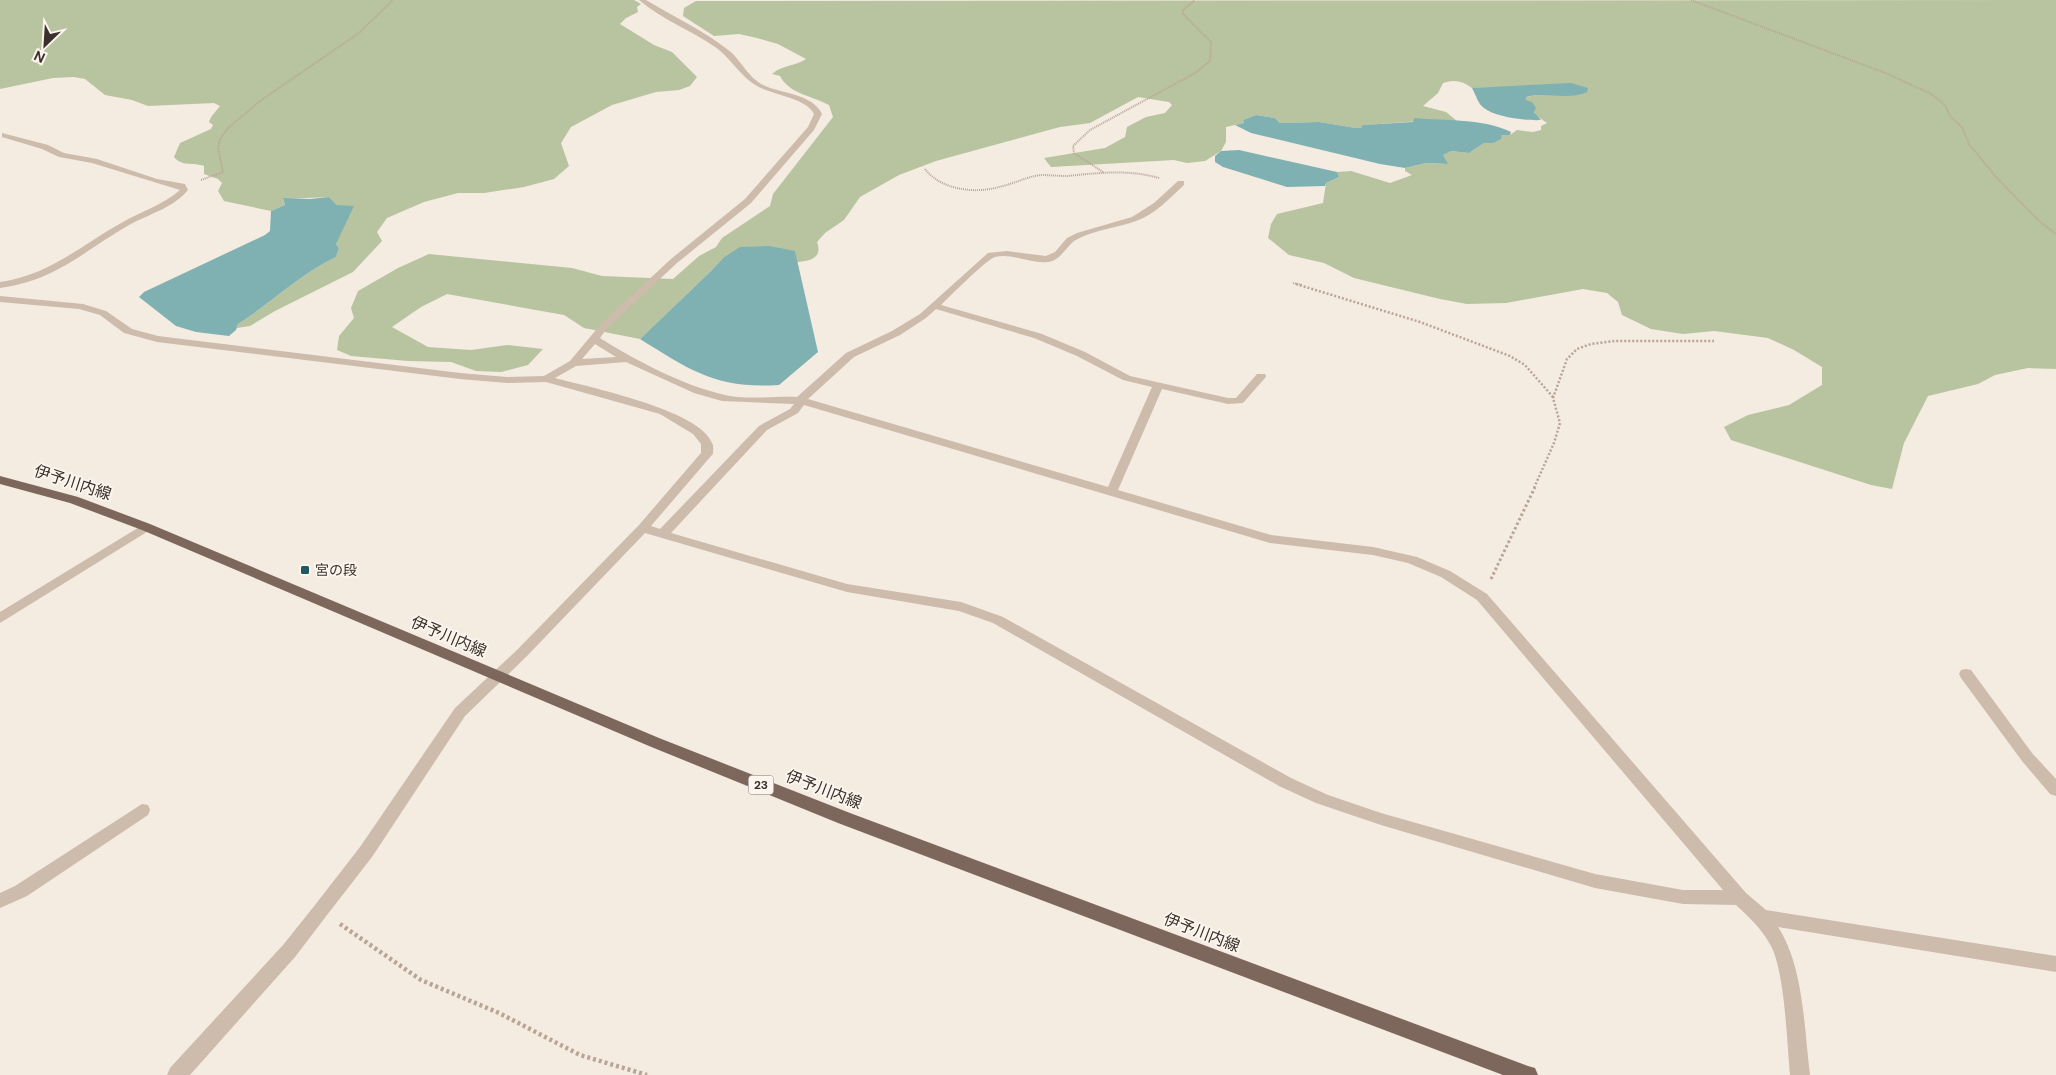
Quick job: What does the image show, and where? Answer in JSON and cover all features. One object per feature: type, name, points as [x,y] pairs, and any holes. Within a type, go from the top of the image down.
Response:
[{"type":"main road","name":"伊予川内線","points":[[0,480],[74,500],[146,527],[497,677],[844,818],[1528,1075]]},
{"type":"street","points":[[574,363],[593,338],[674,260],[748,201],[811,128],[818,114],[815,107],[806,102],[759,85],[740,69],[731,56],[716,45],[642,0]]},
{"type":"street","points":[[0,285],[22,282],[51,272],[126,223],[171,201],[184,190],[182,186],[155,181],[94,161],[62,155],[45,147],[5,134]]},
{"type":"street","points":[[663,534],[763,428],[794,411],[799,405],[800,400],[850,355],[896,333],[935,306],[992,255],[1007,254],[1048,259],[1058,254],[1070,240],[1080,235],[1141,215],[1169,196],[1181,183]]},
{"type":"street","points":[[0,300],[92,308],[103,312],[128,331],[157,339],[460,376],[507,380],[546,378],[664,412],[696,432],[707,444],[707,454],[644,528],[460,712],[366,852],[321,910],[289,951],[177,1075]]},
{"type":"street","points":[[935,306],[1038,336],[1081,354],[1127,378],[1228,401],[1239,401],[1262,376]]},
{"type":"street","points":[[593,338],[627,359],[698,391],[726,399],[800,400],[1270,539],[1301,545],[1368,550],[1404,558],[1432,567],[1482,597],[1740,898],[1762,917],[1780,945],[1789,979],[1800,1075]]},
{"type":"street","points":[[546,378],[574,363],[627,359]]},
{"type":"street","points":[[1112,491],[1158,386]]},
{"type":"street","points":[[0,618],[146,527]]},
{"type":"street","points":[[644,528],[831,584],[961,607],[998,620],[1285,782],[1322,799],[1390,822],[1595,882],[1683,897],[1740,898]]},
{"type":"street","points":[[1966,674],[2027,757],[2056,790]]},
{"type":"street","points":[[0,901],[21,891],[142,810]]},
{"type":"street","points":[[1762,917],[2056,964]]},
{"type":"path","points":[[182,186],[223,172],[217,150],[221,137],[231,125],[260,102],[355,36],[394,0]]},
{"type":"path","points":[[1103,172],[1074,153],[1073,146],[1090,130],[1195,73],[1210,61],[1211,42],[1183,14],[1183,10],[1195,0]]},
{"type":"path","points":[[1691,0],[1888,74],[1931,94],[1945,105],[1950,116],[1962,127],[1969,144],[1997,178],[2039,221],[2056,234]]},
{"type":"path","points":[[926,169],[934,179],[958,188],[972,190],[987,190],[1035,176],[1064,176],[1103,172],[1134,171],[1181,183]]},
{"type":"path","points":[[1293,283],[1420,322],[1510,356],[1524,365],[1539,379],[1553,398],[1560,423],[1554,443],[1521,519],[1482,597]]},
{"type":"path","points":[[1553,398],[1567,360],[1577,349],[1591,344],[1615,341],[1714,341]]},
{"type":"path","points":[[321,910],[368,946],[422,980],[499,1013],[580,1055],[647,1075]]},
{"type":"green space","points":[[0,0],[634,0],[641,4],[637,7],[638,12],[626,18],[620,24],[654,45],[672,52],[697,77],[690,86],[679,90],[656,92],[612,105],[571,127],[561,143],[569,166],[554,179],[524,187],[484,193],[458,193],[424,202],[387,218],[377,232],[382,241],[353,272],[275,311],[250,326],[237,328],[238,324],[298,280],[336,257],[339,248],[336,244],[338,238],[337,205],[329,197],[283,199],[285,205],[271,211],[224,201],[218,191],[222,183],[218,179],[204,174],[204,166],[184,163],[174,157],[180,143],[211,129],[213,125],[209,122],[220,106],[214,103],[148,106],[132,100],[105,95],[85,79],[74,77],[53,78],[0,89]]},
{"type":"green space","points":[[2056,0],[2056,369],[2028,368],[1995,375],[1978,384],[1928,396],[1904,443],[1892,489],[1871,485],[1731,440],[1724,427],[1748,415],[1789,405],[1822,385],[1822,367],[1794,350],[1768,338],[1714,331],[1683,334],[1651,329],[1622,315],[1618,302],[1607,293],[1583,289],[1506,303],[1467,304],[1440,299],[1354,278],[1324,263],[1289,255],[1268,238],[1271,224],[1277,214],[1323,203],[1326,183],[1339,177],[1337,172],[1351,171],[1390,183],[1412,175],[1405,171],[1405,168],[1426,163],[1447,164],[1442,155],[1451,151],[1469,153],[1484,143],[1493,143],[1502,135],[1510,135],[1517,130],[1533,132],[1541,130],[1541,126],[1547,123],[1537,116],[1526,100],[1526,97],[1542,94],[1518,87],[1472,88],[1462,82],[1455,81],[1443,83],[1438,93],[1423,106],[1446,112],[1457,121],[1437,120],[1364,125],[1361,128],[1356,128],[1319,122],[1280,123],[1275,118],[1256,115],[1243,120],[1244,123],[1226,127],[1226,142],[1221,151],[1205,161],[1187,163],[1174,160],[1051,167],[1044,158],[1105,148],[1125,137],[1127,127],[1146,117],[1165,113],[1172,105],[1169,102],[1138,97],[1090,123],[1060,127],[936,161],[899,175],[860,197],[844,220],[825,233],[817,242],[818,252],[814,258],[797,262],[795,251],[723,258],[640,339],[584,328],[564,315],[447,294],[421,307],[392,327],[428,347],[471,350],[507,345],[543,349],[528,365],[501,372],[476,371],[451,362],[408,361],[351,356],[337,350],[339,336],[354,318],[351,308],[358,291],[398,268],[429,254],[572,268],[602,276],[673,279],[699,256],[716,247],[722,238],[770,206],[773,194],[833,117],[829,105],[795,91],[780,76],[772,74],[806,59],[778,44],[757,38],[739,34],[714,36],[683,16],[684,8],[696,1]]},
{"type":"water","points":[[1571,83],[1588,88],[1587,92],[1572,96],[1534,95],[1526,97],[1526,100],[1532,102],[1536,108],[1534,112],[1541,120],[1511,118],[1489,111],[1480,104],[1472,88]]},
{"type":"water","points":[[1256,115],[1275,118],[1280,123],[1319,122],[1356,128],[1361,128],[1363,125],[1413,122],[1414,118],[1464,121],[1488,124],[1511,132],[1510,135],[1502,135],[1501,139],[1493,143],[1484,143],[1469,153],[1451,151],[1443,155],[1448,164],[1426,163],[1405,168],[1380,164],[1251,133],[1235,125],[1244,123],[1243,120]]},
{"type":"water","points":[[1239,150],[1337,172],[1339,177],[1326,183],[1325,186],[1287,187],[1223,167],[1215,162],[1215,156],[1221,151]]},
{"type":"water","points":[[329,197],[337,205],[354,206],[336,244],[339,248],[336,257],[298,280],[238,324],[236,330],[229,336],[196,332],[176,326],[139,297],[144,292],[265,235],[270,231],[271,211],[285,205],[283,198],[310,199]]},
{"type":"water","points":[[769,246],[795,251],[818,352],[779,385],[738,384],[705,375],[674,360],[640,339],[723,258],[740,247]]},
{"type":"place","name":"宮の段","points":[[305,570]]}]
